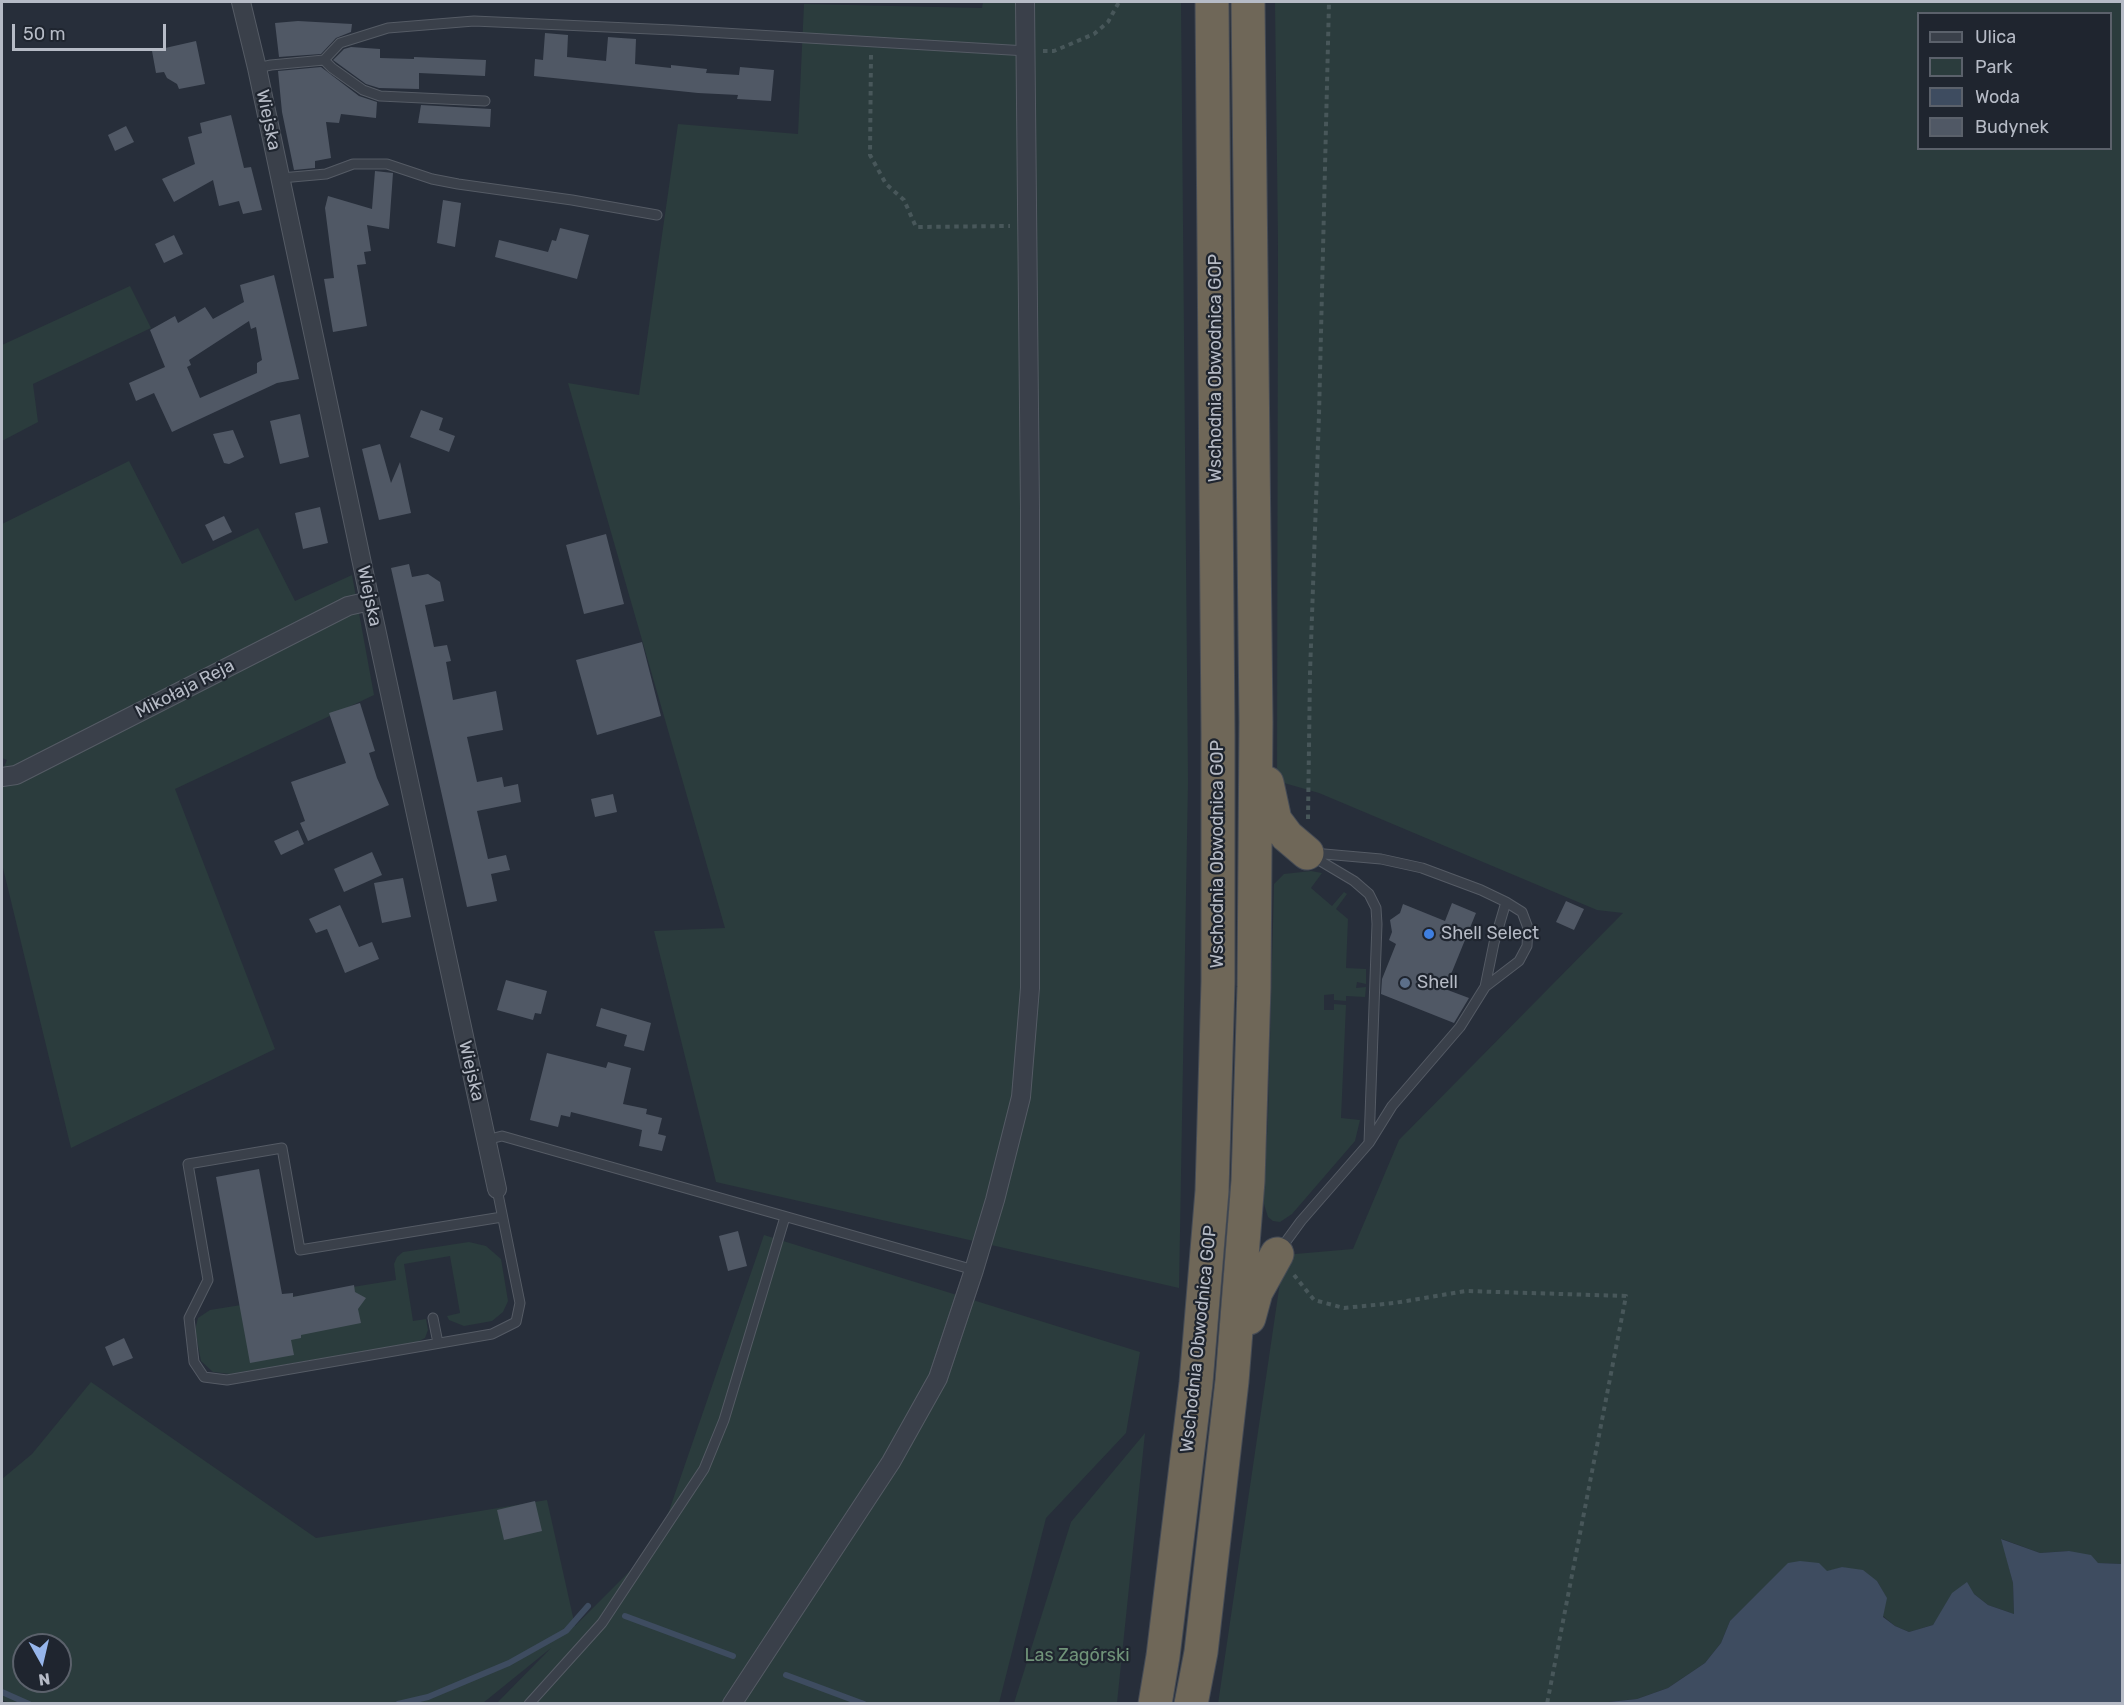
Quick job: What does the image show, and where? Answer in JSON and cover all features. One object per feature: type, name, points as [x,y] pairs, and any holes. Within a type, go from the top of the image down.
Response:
[{"type":"highway","name":"Wschodnia Obwodnica GOP","points":[[1155,1704],[1163,1656],[1196,1383],[1212,1191],[1218,982],[1218,722],[1212,2]]},
{"type":"highway","name":"Wschodnia Obwodnica GOP","points":[[1191,1704],[1201,1652],[1232,1381],[1248,1169],[1254,987],[1256,722],[1248,2]]},
{"type":"highway","points":[[1256,722],[1275,820],[1287,836],[1307,853]]},
{"type":"highway","points":[[1232,1381],[1256,1292],[1277,1254]]},
{"type":"street","name":"Wiejska","points":[[241,2],[258,68],[497,1190]]},
{"type":"street","points":[[732,1704],[902,1443],[938,1378],[995,1200],[1021,1097],[1030,988],[1025,2]]},
{"type":"street","name":"Mikołaja Reja","points":[[2,777],[16,775],[348,606],[370,601]]},
{"type":"lane","points":[[258,68],[271,64],[324,60],[340,44],[388,28],[474,21],[1027,51]]},
{"type":"lane","points":[[324,60],[363,90],[380,96],[485,101]]},
{"type":"lane","points":[[281,178],[326,174],[352,164],[387,164],[458,184],[657,215]]},
{"type":"lane","points":[[1307,853],[1381,860],[1422,868],[1481,890],[1521,912],[1528,928],[1527,946],[1519,961],[1485,987]]},
{"type":"lane","points":[[1307,853],[1354,881],[1369,894],[1376,908],[1369,1143]]},
{"type":"lane","points":[[1277,1254],[1301,1221],[1369,1143],[1392,1106],[1460,1027],[1485,987],[1494,943],[1506,902]]},
{"type":"lane","points":[[486,1140],[502,1136],[974,1270]]},
{"type":"lane","points":[[497,1190],[520,1303],[516,1322],[492,1334],[227,1380],[204,1377],[194,1362],[189,1318],[208,1280],[188,1164],[282,1148],[300,1250],[502,1217]]},
{"type":"lane","points":[[529,1704],[602,1623],[704,1469],[724,1420],[785,1217]]},
{"type":"lane","points":[[433,1318],[438,1343]]},
{"type":"path","points":[[1027,51],[1054,51],[1094,34],[1108,22],[1119,2]]},
{"type":"path","points":[[1307,853],[1329,2]]},
{"type":"path","points":[[871,42],[870,155],[886,184],[904,200],[916,227],[1014,226],[1014,242],[1028,242]]},
{"type":"path","points":[[1277,1254],[1314,1300],[1344,1308],[1394,1303],[1466,1291],[1626,1296],[1547,1704]]},
{"type":"green space","points":[[983,2],[1181,2],[1188,782],[1179,1288],[716,1182],[654,931],[725,928],[568,383],[639,395],[678,124],[798,134],[804,4],[982,8]]},
{"type":"green space","points":[[1275,2],[2122,2],[2122,1564],[2098,1563],[2069,1551],[2040,1553],[2002,1539],[2013,1583],[2014,1614],[1988,1605],[1974,1594],[1943,1611],[1933,1625],[1909,1632],[1895,1626],[1883,1616],[1886,1597],[1877,1581],[1842,1567],[1827,1572],[1789,1563],[1730,1621],[1721,1643],[1705,1663],[1668,1688],[1637,1699],[1608,1703],[1218,1704],[1284,1255],[1353,1249],[1399,1140],[1623,913],[1597,910],[1319,793],[1277,781],[1278,243]]},
{"type":"green space","points":[[130,286],[151,328],[33,384],[38,422],[2,441],[2,345]]},
{"type":"green space","points":[[129,461],[182,564],[258,528],[295,601],[352,575],[374,695],[175,789],[275,1049],[71,1148],[2,864],[2,771],[7,760],[2,758],[2,524]]},
{"type":"green space","points":[[1311,871],[1322,873],[1311,888],[1332,906],[1344,892],[1347,894],[1336,909],[1348,919],[1346,968],[1366,969],[1366,984],[1357,982],[1356,988],[1366,987],[1365,997],[1346,996],[1346,1001],[1334,1000],[1334,994],[1324,995],[1324,1010],[1334,1010],[1334,1004],[1346,1005],[1341,1118],[1360,1120],[1355,1141],[1292,1214],[1280,1222],[1268,1217],[1263,1201],[1268,1119],[1274,884],[1284,874]]},
{"type":"green space","points":[[764,1235],[1140,1352],[1126,1433],[1046,1518],[999,1703],[497,1703],[551,1648],[483,1703],[12,1704],[2,1700],[2,1479],[32,1454],[91,1382],[316,1538],[547,1500],[575,1626],[658,1543]]},
{"type":"green space","points":[[469,1242],[486,1246],[501,1259],[508,1301],[503,1312],[492,1321],[464,1326],[449,1320],[447,1316],[460,1313],[450,1256],[404,1264],[413,1321],[426,1319],[428,1330],[425,1338],[417,1342],[230,1374],[213,1372],[201,1361],[195,1330],[198,1318],[210,1310],[396,1280],[394,1264],[403,1252]]},
{"type":"green space","name":"Las Zagórski","points":[[1145,1433],[1117,1703],[1014,1703],[1071,1522]]},
{"type":"water","points":[[2001,1539],[2040,1553],[2069,1551],[2091,1555],[2098,1563],[2122,1564],[2122,1703],[1608,1703],[1637,1699],[1668,1688],[1705,1663],[1721,1643],[1730,1621],[1788,1563],[1800,1561],[1819,1563],[1827,1571],[1842,1567],[1863,1570],[1877,1581],[1887,1598],[1883,1617],[1909,1632],[1933,1625],[1952,1593],[1967,1582],[1974,1594],[1988,1605],[2014,1614],[2013,1583]]},
{"type":"building","points":[[298,21],[352,24],[351,32],[336,38],[321,54],[279,57],[275,23]]},
{"type":"building","points":[[545,33],[568,35],[567,57],[606,61],[608,37],[636,39],[635,64],[671,68],[671,65],[707,69],[706,73],[739,75],[740,67],[774,70],[771,101],[737,99],[738,95],[534,76],[535,59],[543,60]]},
{"type":"building","points":[[196,41],[205,84],[179,89],[177,84],[167,78],[164,72],[156,73],[152,51]]},
{"type":"building","points":[[351,47],[380,49],[380,58],[486,60],[485,76],[419,73],[419,89],[379,88],[366,84],[333,60],[344,49]]},
{"type":"building","points":[[321,67],[359,96],[377,102],[376,118],[341,114],[339,123],[326,122],[331,158],[315,161],[315,168],[294,170],[282,112],[278,71]]},
{"type":"building","points":[[421,105],[491,109],[490,127],[418,123]]},
{"type":"building","points":[[231,115],[244,168],[251,167],[262,210],[243,214],[239,201],[219,206],[213,180],[174,202],[162,179],[195,164],[188,137],[202,133],[200,123]]},
{"type":"building","points":[[126,126],[134,142],[115,151],[108,135]]},
{"type":"building","points":[[375,171],[393,173],[389,229],[367,225],[371,251],[364,252],[366,264],[357,265],[367,326],[333,332],[324,279],[334,278],[325,208],[328,196],[372,209]]},
{"type":"building","points":[[443,200],[461,203],[455,247],[437,243]]},
{"type":"building","points":[[560,228],[589,235],[577,279],[495,257],[499,240],[548,252],[552,240],[556,241]]},
{"type":"building","points":[[174,235],[183,254],[164,263],[155,244]]},
{"type":"building","points":[[274,275],[299,379],[277,383],[172,432],[154,393],[136,401],[129,383],[165,367],[150,330],[175,316],[178,323],[205,307],[213,319],[244,302],[240,285]],"holes":[[[249,321],[251,329],[256,327],[262,360],[257,363],[257,373],[200,398],[187,367],[191,365],[189,360]]]},
{"type":"building","points":[[421,410],[443,418],[439,430],[455,436],[449,452],[410,437]]},
{"type":"building","points":[[300,414],[309,457],[280,464],[270,421]]},
{"type":"building","points":[[233,430],[244,457],[229,464],[224,463],[213,434]]},
{"type":"building","points":[[380,444],[391,483],[400,462],[411,513],[379,520],[362,449]]},
{"type":"building","points":[[320,507],[328,543],[303,549],[295,513]]},
{"type":"building","points":[[224,516],[232,532],[213,541],[205,525]]},
{"type":"building","points":[[606,534],[624,604],[584,614],[566,545]]},
{"type":"building","points":[[409,564],[412,577],[428,574],[440,582],[444,601],[425,605],[434,647],[447,645],[451,661],[446,662],[453,700],[496,691],[503,730],[467,737],[477,782],[502,777],[504,787],[518,784],[521,802],[477,811],[488,859],[506,855],[510,870],[491,874],[497,901],[467,907],[391,568]]},
{"type":"building","points":[[642,642],[661,716],[597,735],[576,660]]},
{"type":"building","points":[[360,703],[375,751],[369,753],[389,805],[308,841],[300,823],[305,821],[291,782],[346,763],[329,713]]},
{"type":"building","points":[[613,794],[617,812],[595,817],[591,799]]},
{"type":"building","points":[[298,830],[304,844],[281,855],[274,841]]},
{"type":"building","points":[[372,852],[382,875],[344,892],[334,869]]},
{"type":"building","points":[[403,878],[411,917],[382,923],[374,883]]},
{"type":"building","points":[[1566,901],[1584,909],[1574,930],[1556,922]]},
{"type":"building","points":[[1452,903],[1476,913],[1445,989],[1469,998],[1454,1023],[1381,994],[1382,979],[1396,944],[1389,940],[1392,932],[1390,920],[1400,913],[1403,904],[1445,921]]},
{"type":"building","points":[[340,905],[359,947],[372,942],[379,959],[345,973],[327,929],[316,933],[309,919]]},
{"type":"building","points":[[506,980],[547,991],[541,1014],[535,1013],[533,1020],[497,1010]]},
{"type":"building","points":[[601,1008],[651,1023],[644,1051],[624,1046],[627,1035],[596,1026]]},
{"type":"building","points":[[547,1053],[606,1068],[608,1062],[631,1068],[623,1104],[647,1109],[646,1114],[662,1118],[658,1134],[666,1136],[662,1151],[639,1146],[642,1130],[571,1112],[570,1117],[561,1115],[558,1127],[530,1120]]},
{"type":"building","points":[[259,1169],[282,1294],[293,1293],[293,1297],[354,1285],[355,1292],[366,1298],[358,1309],[361,1323],[301,1335],[301,1338],[291,1340],[294,1355],[250,1363],[216,1177]]},
{"type":"building","points":[[738,1231],[747,1266],[728,1271],[719,1236]]},
{"type":"building","points":[[124,1338],[133,1358],[113,1366],[105,1347]]},
{"type":"building","points":[[535,1501],[542,1531],[504,1540],[497,1510]]},
{"type":"waterway","points":[[398,1704],[428,1697],[509,1663],[566,1631],[588,1606]]},
{"type":"waterway","points":[[625,1616],[733,1656]]},
{"type":"waterway","points":[[786,1675],[864,1704]]},
{"type":"waterway","points":[[2,1692],[29,1704]]},
{"type":"place","name":"Shell Select","points":[[1429,934]]},
{"type":"place","name":"Shell","points":[[1405,983]]}]
